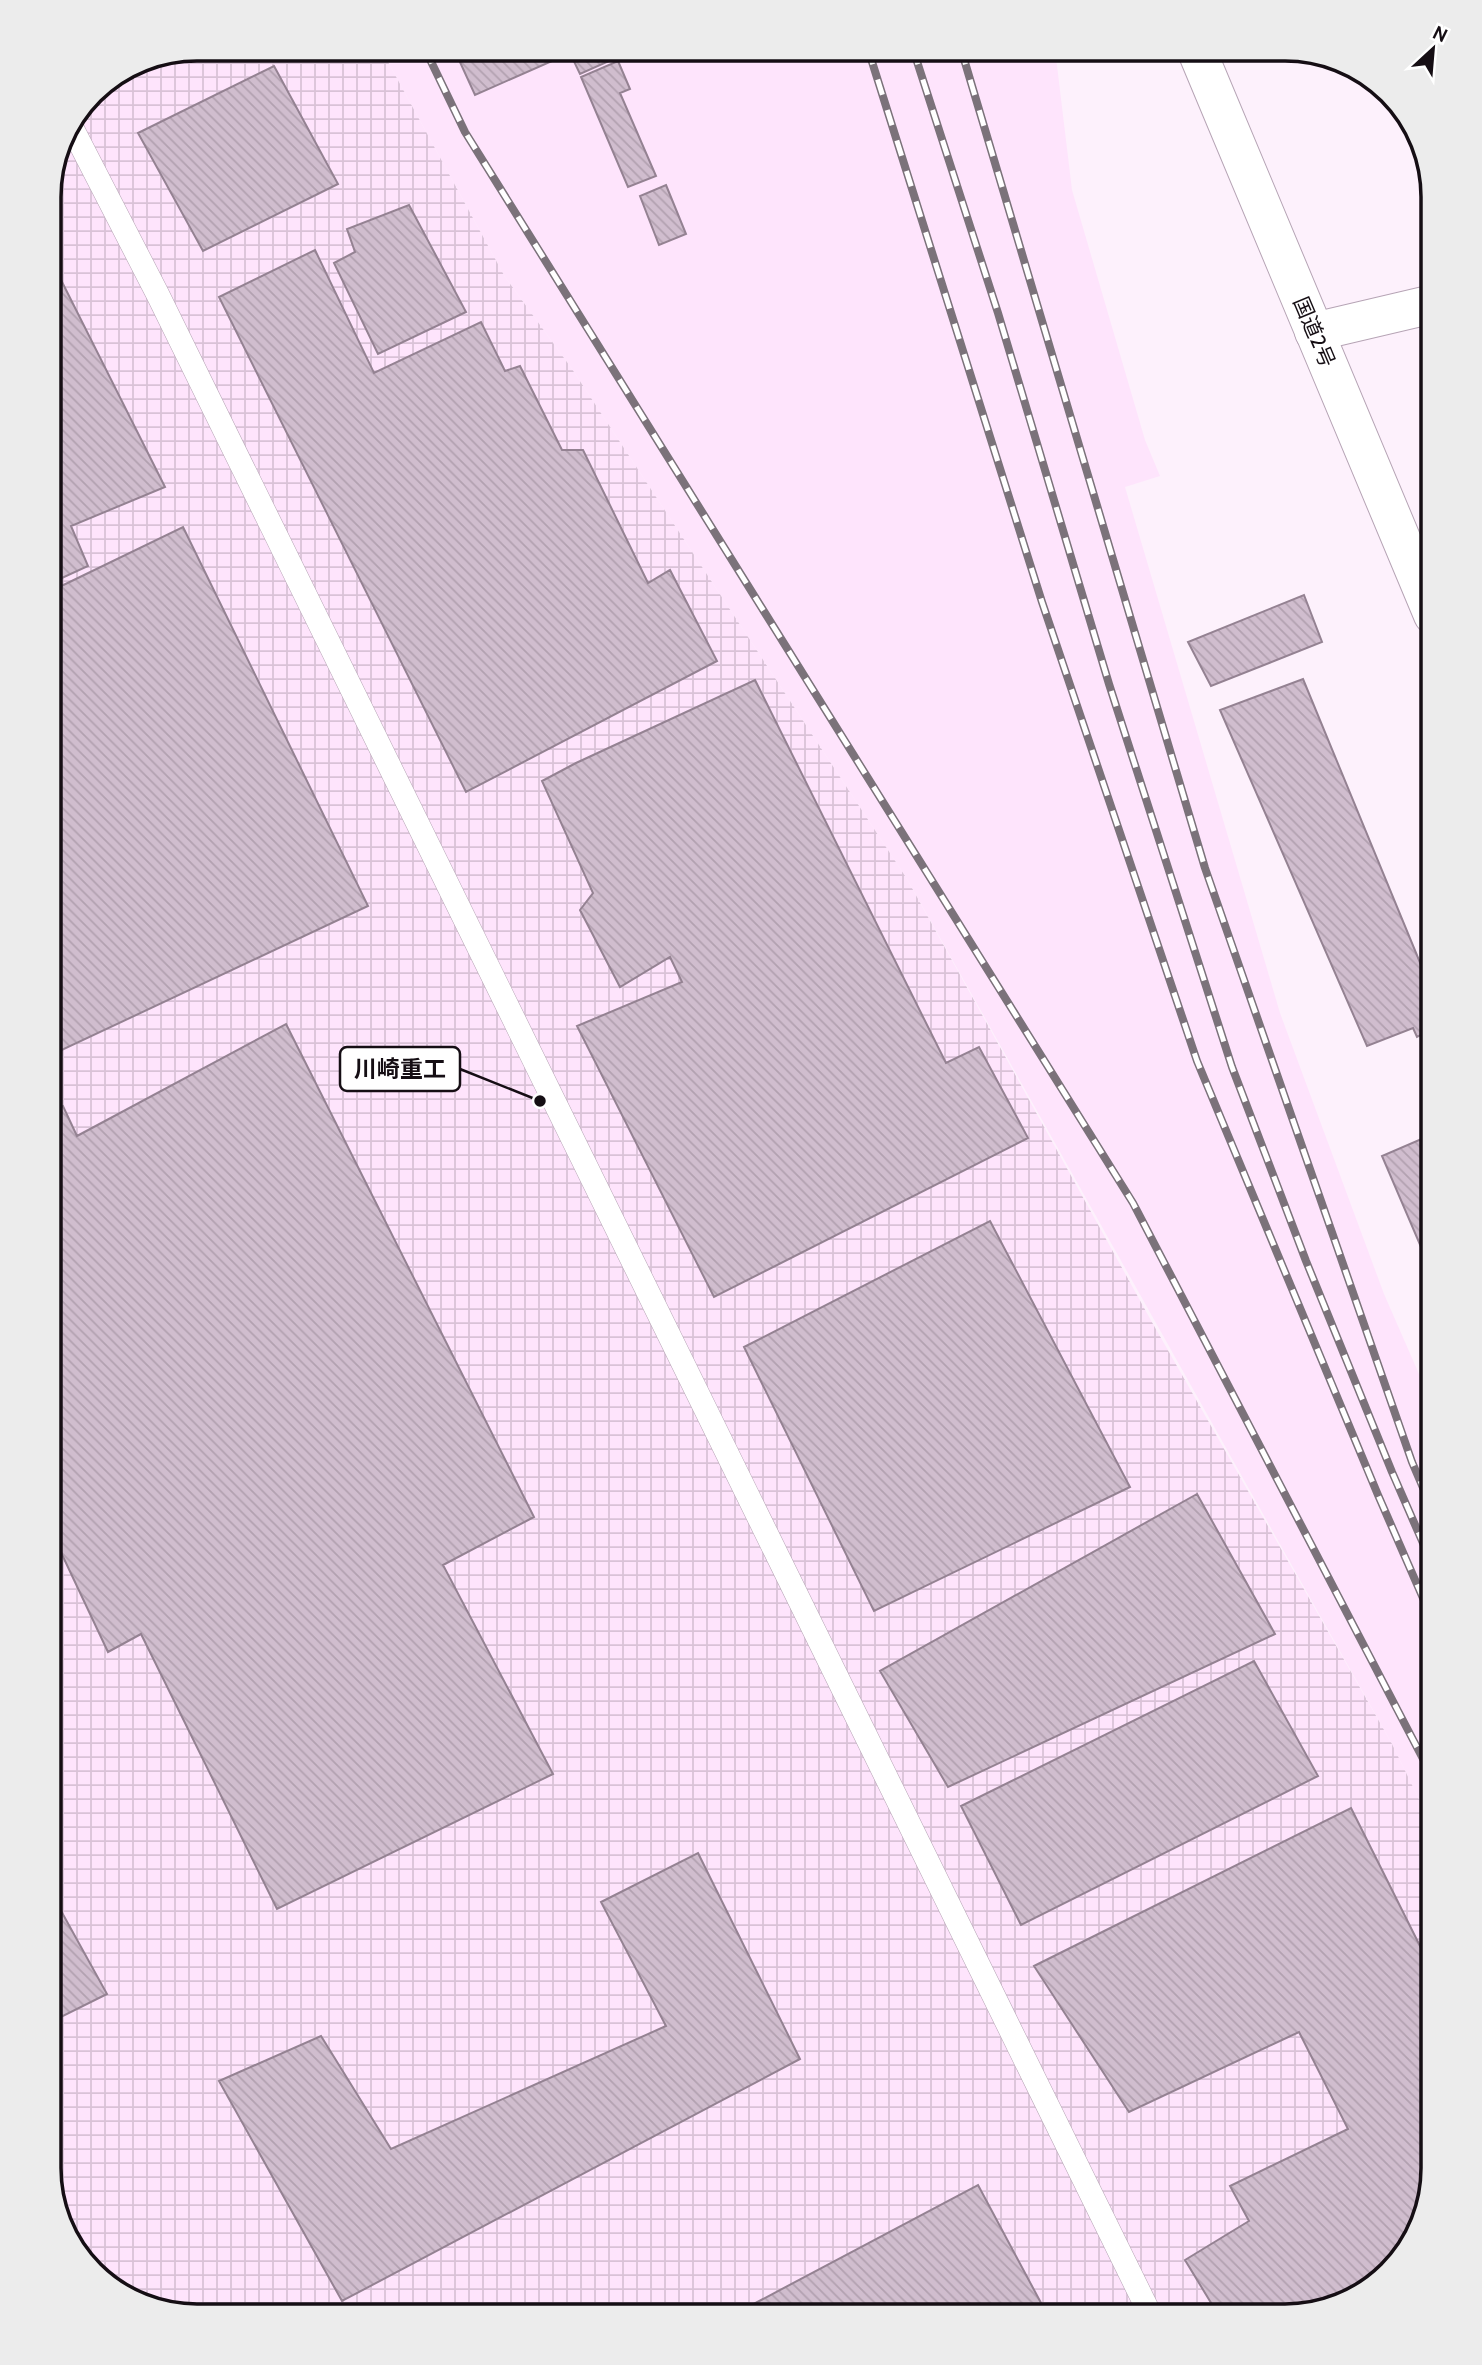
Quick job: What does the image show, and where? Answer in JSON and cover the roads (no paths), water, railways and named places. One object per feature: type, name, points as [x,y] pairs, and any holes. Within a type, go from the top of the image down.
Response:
[{"type":"main road","name":"国道2号","points":[[1201,62],[1421,586]]},
{"type":"main road","points":[[1314,332],[1421,307]]},
{"type":"lane","points":[[76,135],[164,307],[1145,2304]]},
{"type":"railway","points":[[431,62],[465,132],[1133,1203],[1421,1755]]},
{"type":"railway","points":[[872,62],[1042,602],[1197,1061],[1421,1594]]},
{"type":"railway","points":[[917,62],[998,313],[1109,684],[1232,1067],[1306,1261],[1421,1538]]},
{"type":"railway","points":[[965,62],[1205,868],[1421,1483]]},
{"type":"place","name":"川崎重工","points":[[540,1101]]}]
